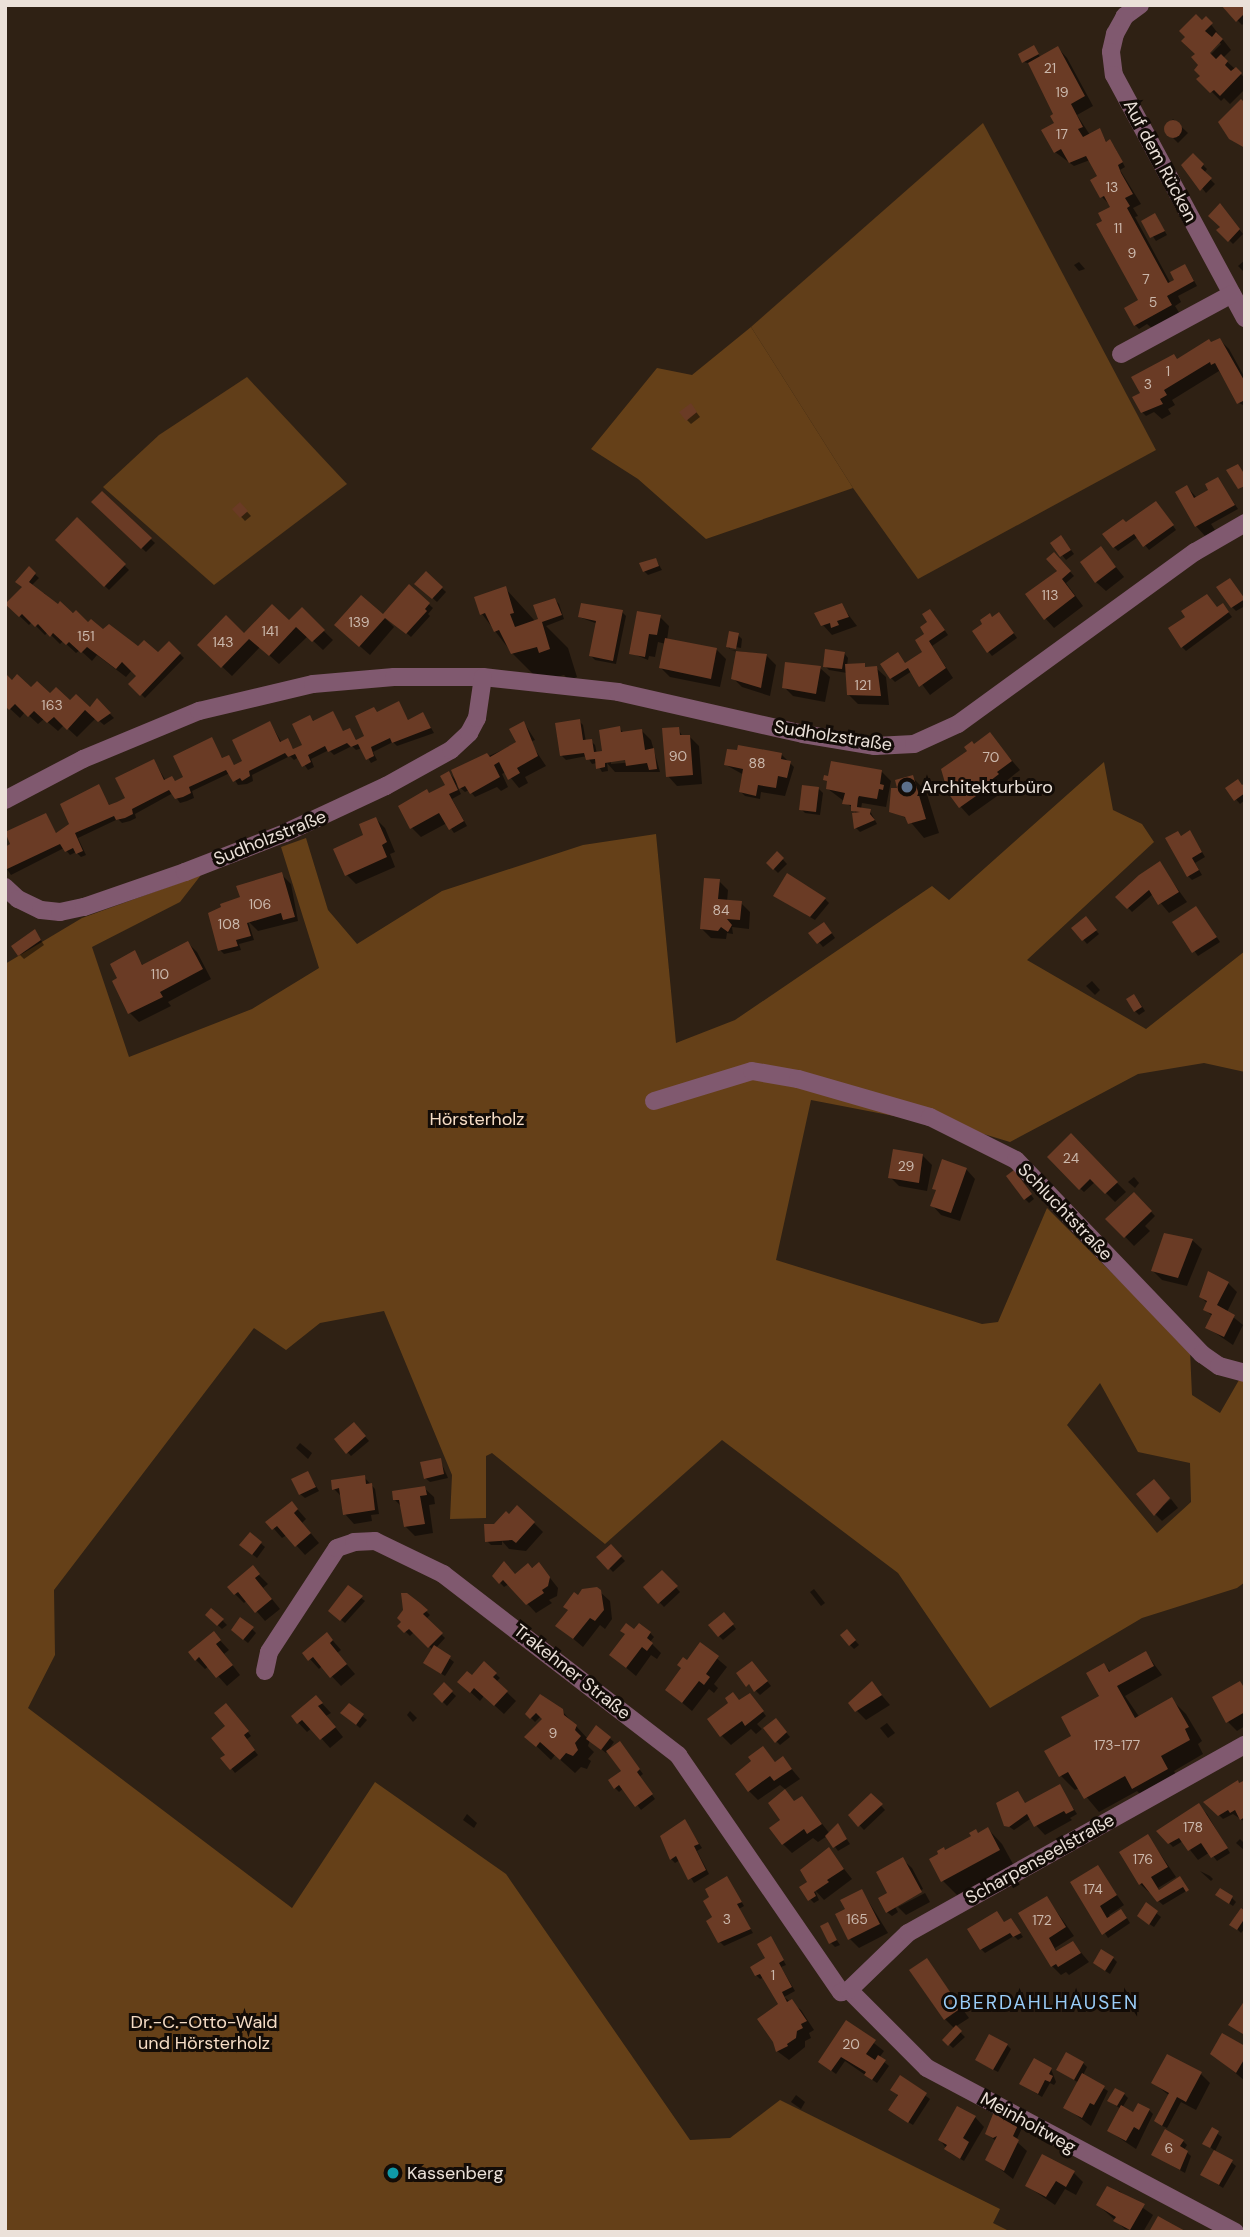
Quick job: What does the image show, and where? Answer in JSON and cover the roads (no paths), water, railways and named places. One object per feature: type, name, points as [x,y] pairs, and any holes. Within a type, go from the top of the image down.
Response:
[{"type":"street","name":"Auf dem Rücken","points":[[1140,5],[1125,16],[1115,34],[1111,52],[1115,75],[1245,318]]},
{"type":"street","points":[[1121,354],[1231,294]]},
{"type":"street","name":"Sudholzstraße","points":[[5,800],[133,737],[232,701],[313,684],[394,677],[483,677],[618,692],[803,734],[875,746],[903,747],[936,737],[958,724],[1195,552],[1245,523]]},
{"type":"street","name":"Sudholzstraße","points":[[5,887],[18,899],[41,910],[60,912],[185,872],[285,833],[386,786],[451,750],[469,733],[477,718],[483,677]]},
{"type":"street","name":"Schluchtstraße","points":[[654,1101],[752,1071],[798,1079],[930,1117],[1016,1160],[1202,1354],[1219,1366],[1245,1373]]},
{"type":"street","name":"Trakehner Straße","points":[[265,1671],[269,1652],[337,1548],[354,1542],[375,1541],[443,1574],[678,1755],[845,1991]]},
{"type":"street","name":"Scharpenseelstraße","points":[[845,1991],[908,1933],[1245,1745]]},
{"type":"street","name":"Meinholtweg","points":[[845,1991],[927,2068],[1235,2232]]},
{"type":"place","name":"Architekturbüro","points":[[907,787]]},
{"type":"place","name":"Kassenberg","points":[[393,2173]]},
{"type":"district","name":"OBERDAHLHAUSEN","points":[[1041,2003]]},
{"type":"park label","name":"Hörsterholz","points":[[477,1119]]},
{"type":"park label","name":"Dr.-C.-Otto-Wald und Hörsterholz","points":[[204,2033]]}]
